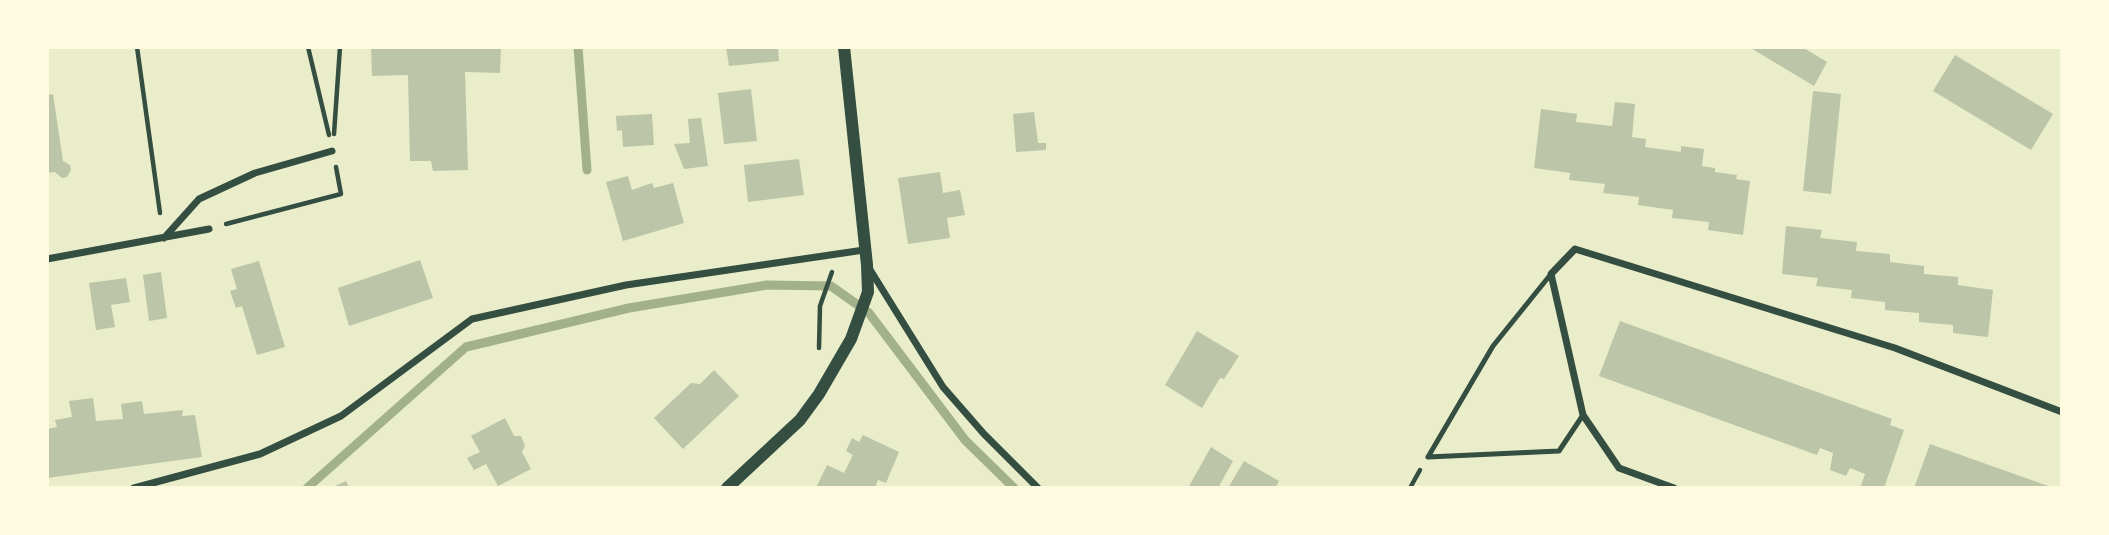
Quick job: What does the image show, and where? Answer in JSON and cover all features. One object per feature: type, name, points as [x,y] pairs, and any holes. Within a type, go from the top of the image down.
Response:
[{"type":"street","points":[[727,488],[800,420],[819,394],[851,339],[868,292],[844,47]]},
{"type":"street","points":[[164,238],[199,200],[255,173],[332,151]]},
{"type":"street","points":[[47,259],[209,229]]},
{"type":"street","points":[[1674,488],[1619,468],[1583,415],[1551,274],[1575,249],[1895,348],[2062,412]]},
{"type":"street","points":[[134,488],[260,454],[341,416],[472,319],[626,285],[864,250]]},
{"type":"street","points":[[867,265],[943,387],[984,434],[1038,488]]},
{"type":"lane","points":[[1551,274],[1493,346],[1428,457],[1559,451],[1583,415]]},
{"type":"path","points":[[137,47],[164,238]]},
{"type":"path","points":[[332,151],[340,47]]},
{"type":"path","points":[[820,306],[832,274]]},
{"type":"building","points":[[371,47],[501,47],[500,73],[465,72],[468,170],[433,171],[431,161],[410,161],[408,75],[372,76]]},
{"type":"building","points":[[726,47],[778,47],[779,61],[729,66]]},
{"type":"building","points":[[1749,47],[1802,47],[1827,62],[1814,86]]},
{"type":"building","points":[[1955,55],[2053,114],[2031,150],[1933,91]]},
{"type":"building","points":[[47,89],[50,95],[53,94],[63,161],[70,165],[71,170],[67,177],[62,178],[55,172],[47,173]]},
{"type":"building","points":[[751,89],[757,141],[724,144],[718,93]]},
{"type":"building","points":[[1813,91],[1841,94],[1831,194],[1803,191]]},
{"type":"building","points":[[1615,102],[1635,104],[1632,137],[1646,139],[1645,147],[1681,152],[1681,146],[1704,149],[1702,166],[1715,168],[1715,172],[1737,175],[1736,179],[1750,181],[1743,235],[1708,230],[1709,222],[1672,218],[1673,210],[1638,205],[1639,197],[1603,193],[1605,184],[1569,180],[1570,173],[1534,168],[1541,109],[1577,114],[1576,122],[1612,126]]},
{"type":"building","points":[[1034,112],[1038,143],[1046,143],[1046,150],[1016,152],[1013,114]]},
{"type":"building","points":[[652,114],[654,145],[623,147],[622,130],[617,131],[616,116]]},
{"type":"building","points":[[701,118],[708,166],[684,169],[674,144],[690,143],[688,119]]},
{"type":"building","points":[[799,159],[804,195],[748,202],[744,165]]},
{"type":"building","points":[[940,172],[943,193],[960,190],[965,215],[947,218],[950,238],[908,244],[898,178]]},
{"type":"building","points":[[628,176],[632,190],[652,183],[654,188],[673,183],[684,223],[623,241],[606,182]]},
{"type":"building","points":[[1786,226],[1822,230],[1820,238],[1857,242],[1856,251],[1890,254],[1890,262],[1924,266],[1924,274],[1958,277],[1958,285],[1993,290],[1988,337],[1953,333],[1953,325],[1919,322],[1919,313],[1885,310],[1885,302],[1851,298],[1852,290],[1816,286],[1818,278],[1782,274]]},
{"type":"building","points":[[420,260],[433,298],[349,326],[338,288]]},
{"type":"building","points":[[259,261],[285,347],[257,355],[242,306],[236,308],[230,291],[237,289],[231,269]]},
{"type":"building","points":[[161,272],[167,318],[149,321],[143,275]]},
{"type":"building","points":[[126,278],[130,302],[111,305],[115,327],[96,330],[89,283]]},
{"type":"building","points":[[1620,321],[1892,419],[1890,425],[1904,430],[1884,488],[1860,488],[1865,474],[1850,468],[1846,476],[1830,470],[1833,453],[1820,448],[1817,455],[1599,376]]},
{"type":"building","points":[[1197,331],[1239,356],[1224,379],[1220,378],[1202,408],[1165,385]]},
{"type":"building","points":[[714,370],[739,396],[683,449],[654,418],[691,383],[700,384]]},
{"type":"building","points":[[93,398],[96,421],[123,419],[121,404],[142,401],[144,414],[183,410],[182,416],[195,415],[202,457],[47,478],[47,429],[57,427],[55,420],[72,417],[69,401]]},
{"type":"building","points":[[505,418],[514,436],[521,436],[525,446],[522,452],[531,469],[498,486],[486,464],[474,470],[467,458],[480,452],[471,436]]},
{"type":"building","points":[[863,435],[899,452],[886,483],[878,480],[875,488],[816,488],[827,465],[844,473],[853,455],[846,451],[852,438],[859,442]]},
{"type":"building","points":[[1930,444],[2051,487],[2051,488],[1914,488]]},
{"type":"building","points":[[1211,447],[1233,461],[1218,488],[1188,488]]},
{"type":"building","points":[[1244,461],[1279,481],[1275,488],[1228,488]]},
{"type":"building","points":[[346,481],[349,488],[331,488]]},
{"type":"waterway","points":[[578,47],[587,170]]},
{"type":"waterway","points":[[307,488],[466,347],[629,308],[767,285],[831,286],[869,313],[965,440],[1014,488]]}]
